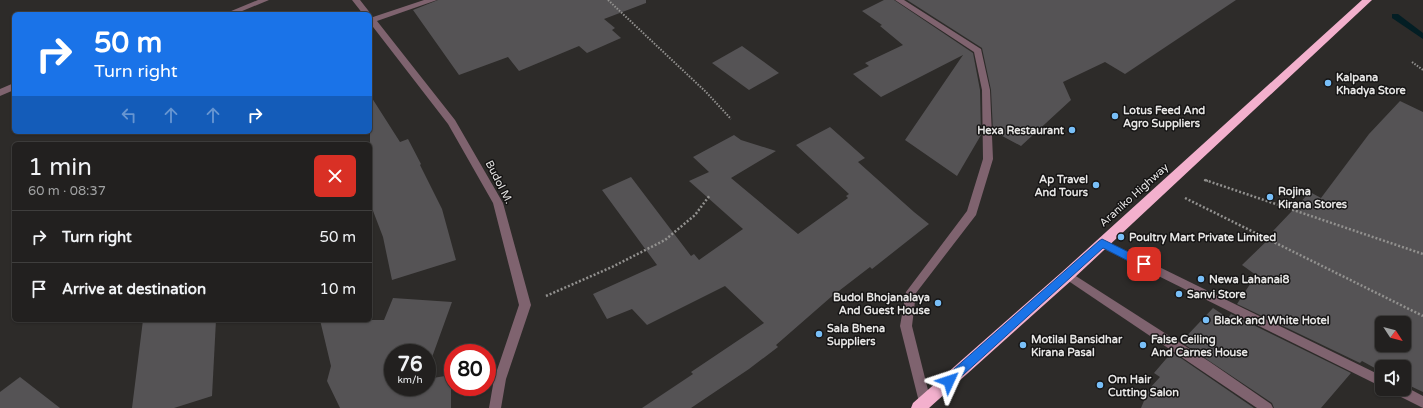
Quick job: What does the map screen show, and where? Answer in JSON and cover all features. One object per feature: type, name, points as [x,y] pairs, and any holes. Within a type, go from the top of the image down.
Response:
[{"type":"highway","name":"Araniko Highway","points":[[922,405],[1068,275],[1367,0]]},
{"type":"street","points":[[233,12],[265,0]]},
{"type":"street","name":"Budol M.","points":[[356,0],[365,12]]},
{"type":"street","points":[[372,17],[433,0]]},
{"type":"street","points":[[899,0],[978,51],[986,90],[988,159],[972,212],[911,292],[906,326],[922,405]]},
{"type":"street","name":"Budol M.","points":[[372,22],[452,122],[498,203],[525,305]]},
{"type":"street","points":[[0,92],[12,87]]},
{"type":"street","points":[[1102,243],[1375,379]]},
{"type":"street","points":[[1068,275],[1267,408]]},
{"type":"street","points":[[495,408],[500,379],[525,305]]},
{"type":"street","points":[[1411,396],[1423,402]]},
{"type":"path","points":[[608,0],[706,92],[731,119]]},
{"type":"path","points":[[1412,62],[1423,70]]},
{"type":"path","points":[[1180,172],[1423,254]]},
{"type":"path","points":[[1163,187],[1423,316]]},
{"type":"path","points":[[525,305],[612,266],[665,240],[695,215],[710,195]]},
{"type":"building","points":[[438,0],[646,0],[646,3],[604,19],[615,28],[612,30],[621,38],[587,53],[579,46],[519,71],[508,57],[459,75],[413,10]]},
{"type":"building","points":[[884,0],[894,0],[973,53],[980,90],[981,135],[957,176],[905,140],[963,55],[881,97],[853,74],[869,66],[865,63],[903,45],[880,26],[882,25],[862,11]]},
{"type":"building","points":[[907,0],[1236,0],[1125,74],[1105,62],[1063,82],[1071,100],[1021,146],[993,131],[991,90],[982,48]]},
{"type":"building","points":[[742,46],[779,73],[749,90],[712,63]]},
{"type":"building","points":[[372,98],[400,142],[408,139],[421,164],[420,165],[442,209],[456,260],[392,280],[383,237],[372,208],[372,142],[370,142],[370,134],[372,134]]},
{"type":"building","points":[[1400,101],[1423,112],[1423,392],[1411,386],[1411,360],[1375,360],[1375,368],[1362,361],[1360,363],[1237,304],[1256,275],[1242,265],[1276,232],[1273,231],[1310,192],[1321,198],[1369,134]]},
{"type":"building","points":[[830,127],[865,158],[858,162],[929,224],[872,269],[870,267],[831,297],[776,345],[778,347],[749,369],[691,408],[642,408],[693,374],[691,372],[764,323],[725,286],[647,325],[632,309],[607,319],[593,294],[657,265],[602,190],[631,177],[691,256],[694,254],[699,260],[743,229],[689,181],[709,172],[693,157],[734,135],[741,140],[776,151],[731,178],[798,234],[848,198],[846,196],[849,194],[796,145]]},
{"type":"building","points":[[393,298],[452,302],[436,346],[436,344],[384,344],[384,396],[436,396],[436,378],[444,376],[444,396],[451,396],[451,408],[340,408],[327,381],[331,366],[320,322],[372,322],[372,320],[384,320]]},
{"type":"building","points":[[1213,308],[1228,318],[1231,314],[1351,373],[1321,408],[1274,408],[1272,403],[1181,342]]},
{"type":"building","points":[[143,322],[216,322],[212,396],[174,408],[132,408]]},
{"type":"building","points":[[1172,352],[1254,408],[1141,408],[1149,389],[1160,377],[1154,373]]},
{"type":"building","points":[[20,377],[60,408],[0,408],[0,392]]},
{"type":"waterway","points":[[1395,16],[1423,37]]},
{"type":"place","name":"Kalpana Khadya Store","points":[[1328,83]]},
{"type":"place","name":"Lotus Feed And Agro Suppliers","points":[[1115,116]]},
{"type":"place","name":"Hexa Restaurant","points":[[1072,130]]},
{"type":"place","name":"Ap Travel And Tours","points":[[1096,185]]},
{"type":"place","name":"Rojina Kirana Stores","points":[[1270,197]]},
{"type":"place","name":"Poultry Mart Private Limited","points":[[1121,237]]},
{"type":"place","name":"Newa Lahanai8","points":[[1201,279]]},
{"type":"place","name":"Sanvi Store","points":[[1179,294]]},
{"type":"place","name":"Budol Bhojanalaya And Guest House","points":[[938,303]]},
{"type":"place","name":"Black and White Hotel","points":[[1206,320]]},
{"type":"place","name":"Sala Bhena Suppliers","points":[[819,334]]},
{"type":"place","name":"Motilal Bansidhar Kirana Pasal","points":[[1023,345]]},
{"type":"place","name":"False Ceiling And Carnes House","points":[[1143,345]]},
{"type":"place","name":"Om Hair Cutting Salon","points":[[1100,385]]},
{"type":"route","points":[[949,381],[1102,243],[1144,264]]}]
